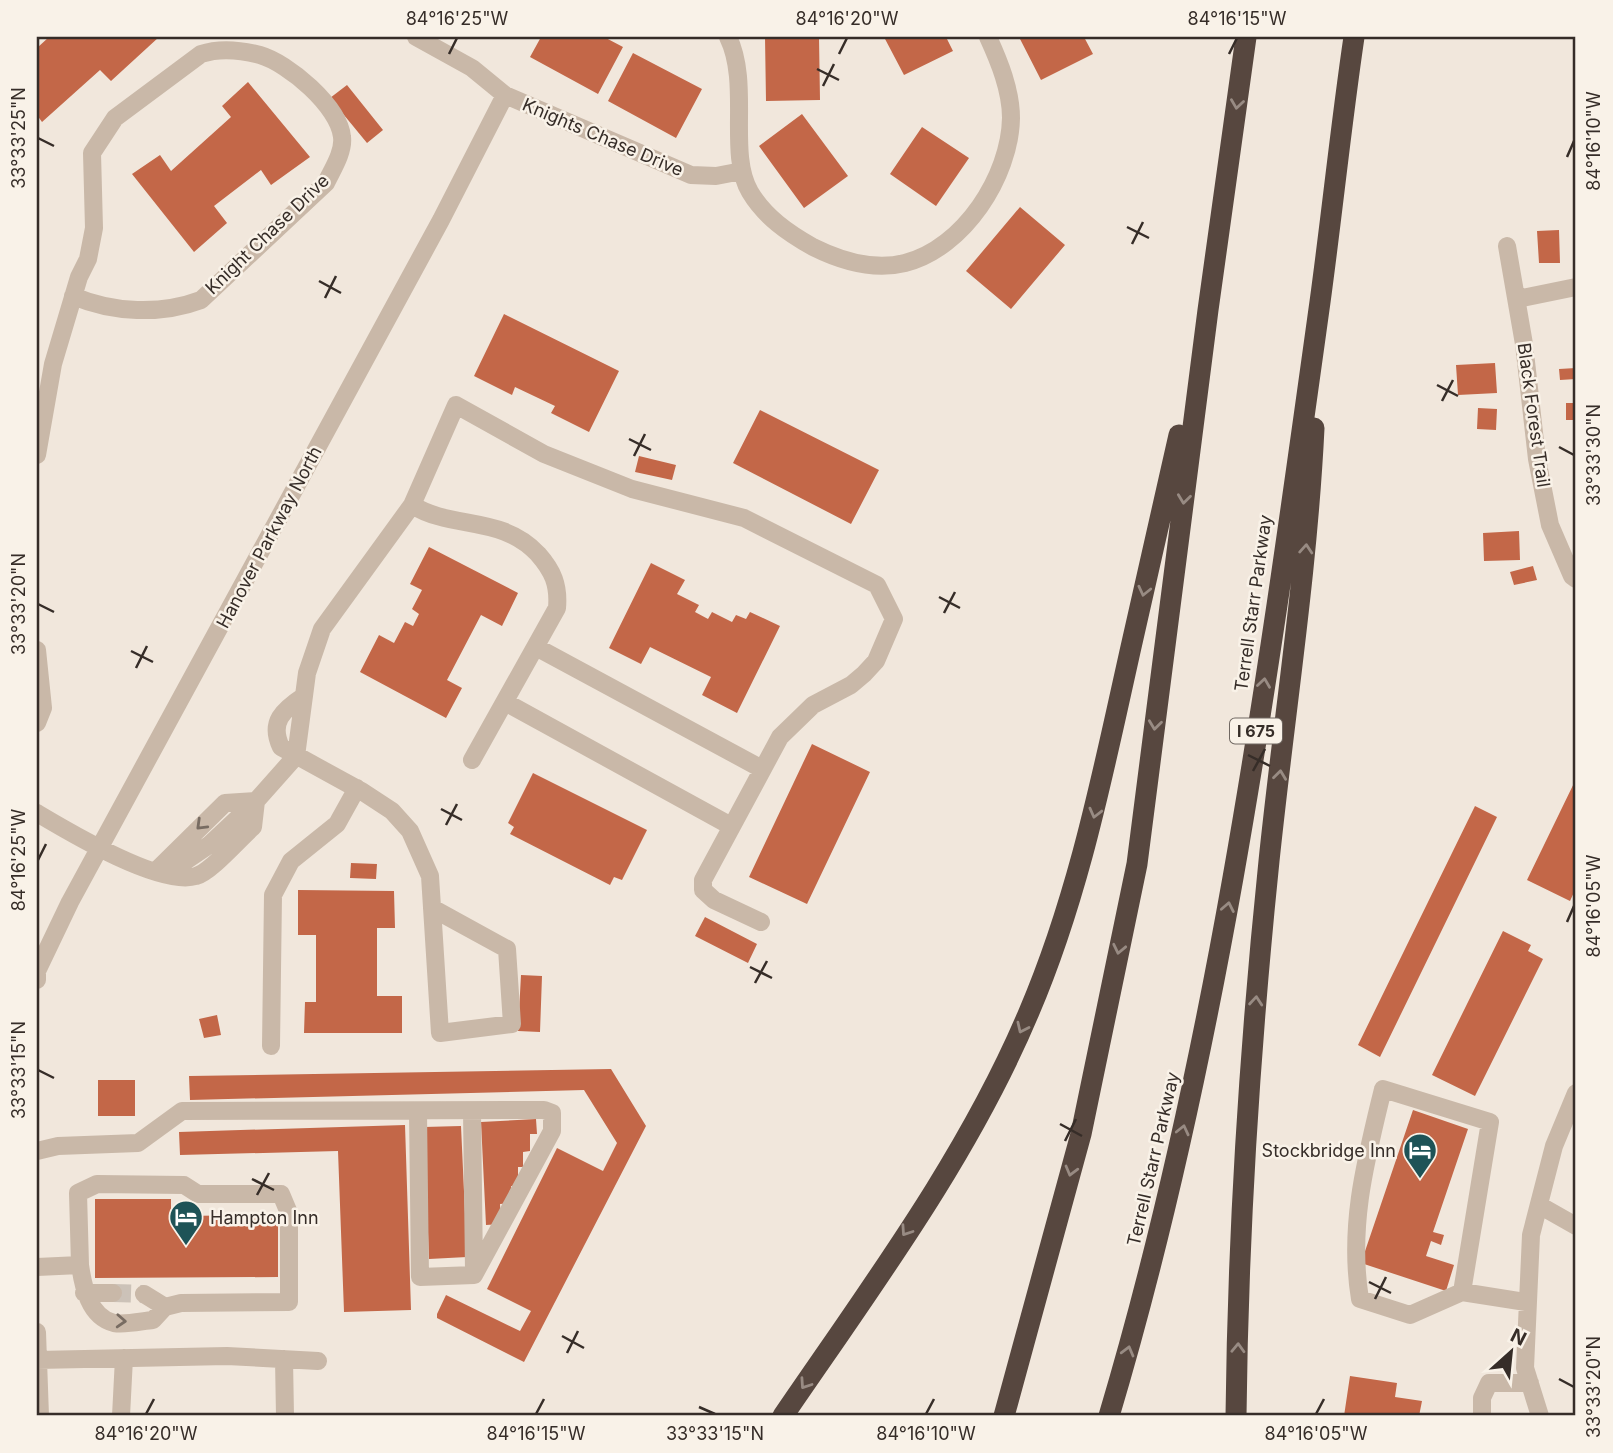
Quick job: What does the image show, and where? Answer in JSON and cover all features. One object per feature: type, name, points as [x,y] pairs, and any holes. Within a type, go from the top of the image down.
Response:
[{"type":"highway","points":[[1004,1416],[1081,1135],[1137,864],[1246,37]]},
{"type":"highway","name":"Terrell Starr Parkway","points":[[1109,1416],[1164,1213],[1192,1093],[1228,908],[1320,300],[1354,37]]},
{"type":"highway","points":[[1236,1416],[1250,1083],[1270,859],[1304,572],[1320,300]]},
{"type":"highway","points":[[783,1416],[944,1174],[975,1121],[1029,1013],[1062,928],[1096,812],[1208,310]]},
{"type":"street","name":"Knights Chase Drive","points":[[416,37],[472,68],[505,95],[691,174],[716,176],[742,171]]},
{"type":"street","points":[[728,37],[738,58],[742,171],[750,191],[768,215],[789,234],[857,265],[905,263],[928,253],[950,237],[987,197],[1008,141],[1011,116],[1008,91],[988,37]]},
{"type":"street","name":"Knight Chase Drive","points":[[37,455],[52,364],[73,296],[88,258],[94,228],[92,153],[115,118],[201,54],[215,50],[262,55],[307,84],[327,102],[342,136],[335,165],[326,183],[201,300],[183,306],[148,310],[88,302],[73,296]]},
{"type":"street","name":"Hanover Parkway North","points":[[37,980],[47,947],[99,848],[434,232],[505,95]]},
{"type":"street","name":"Black Forest Trail","points":[[1507,246],[1517,299],[1537,459],[1550,525],[1572,576],[1576,579]]},
{"type":"street","points":[[1517,299],[1576,287]]},
{"type":"street","points":[[37,814],[99,848],[156,871],[175,868],[215,851],[296,755],[313,651],[322,629],[412,505],[456,405],[544,454],[620,484],[744,518],[877,585],[894,619],[876,661],[851,685],[813,705],[780,737],[703,880],[703,890],[714,900],[761,922]]},
{"type":"street","points":[[412,505],[509,531],[548,566],[558,587],[557,608],[472,760]]},
{"type":"street","points":[[536,647],[762,769]]},
{"type":"street","points":[[37,650],[43,708],[37,723]]},
{"type":"street","points":[[505,702],[731,826]]},
{"type":"street","points":[[296,755],[357,788],[392,811],[410,831],[430,876],[432,908],[440,1033],[512,1024],[507,949],[432,908]]},
{"type":"street","points":[[271,1046],[274,895],[292,861],[337,824],[357,788]]},
{"type":"street","points":[[156,871],[225,803],[256,801]]},
{"type":"street","points":[[1462,1292],[1490,1122],[1383,1089],[1358,1195],[1354,1267],[1360,1298],[1410,1315],[1462,1292],[1526,1302]]},
{"type":"street","points":[[1539,1416],[1525,1368],[1531,1235],[1554,1146],[1574,1103]]},
{"type":"street","points":[[37,1151],[58,1146],[138,1143],[182,1111],[544,1110],[552,1113],[552,1131],[474,1275]]},
{"type":"street","points":[[472,1111],[474,1275]]},
{"type":"street","points":[[418,1112],[420,1276],[474,1275]]},
{"type":"street","points":[[97,1184],[184,1185],[198,1194],[281,1194],[289,1213],[289,1302],[181,1303],[165,1307],[153,1320],[114,1323],[99,1313],[84,1293],[80,1265],[78,1193],[97,1184]]},
{"type":"street","points":[[1539,1205],[1576,1226]]},
{"type":"street","points":[[37,1267],[80,1265]]},
{"type":"street","points":[[84,1293],[113,1293]]},
{"type":"street","points":[[144,1294],[165,1307]]},
{"type":"street","points":[[37,1332],[40,1416]]},
{"type":"street","points":[[37,1360],[227,1356],[318,1361]]},
{"type":"street","points":[[121,1416],[124,1358]]},
{"type":"street","points":[[284,1359],[285,1416]]},
{"type":"street","points":[[1482,1416],[1482,1398],[1489,1383],[1530,1383]]},
{"type":"building","points":[[49,37],[159,37],[111,81],[100,70],[42,122],[37,115],[37,48]]},
{"type":"building","points":[[541,37],[604,37],[623,47],[598,94],[530,57]]},
{"type":"building","points":[[765,37],[819,37],[820,100],[766,101]]},
{"type":"building","points":[[884,37],[946,37],[953,51],[904,75]]},
{"type":"building","points":[[1019,37],[1084,37],[1093,54],[1041,80]]},
{"type":"building","points":[[633,53],[702,89],[676,138],[608,101]]},
{"type":"building","points":[[248,82],[310,157],[271,185],[261,170],[214,206],[227,223],[194,252],[132,174],[160,155],[171,171],[231,117],[222,106]]},
{"type":"building","points":[[347,85],[383,130],[367,143],[330,98]]},
{"type":"building","points":[[802,114],[848,176],[804,208],[759,146]]},
{"type":"building","points":[[922,127],[969,158],[936,206],[890,174]]},
{"type":"building","points":[[1020,207],[1065,245],[1011,309],[966,271]]},
{"type":"building","points":[[1559,230],[1560,263],[1539,263],[1537,231]]},
{"type":"building","points":[[504,314],[619,371],[589,432],[551,413],[555,406],[515,387],[512,395],[474,376]]},
{"type":"building","points":[[1495,363],[1497,393],[1458,395],[1456,365]]},
{"type":"building","points":[[1576,368],[1576,379],[1560,380],[1559,369]]},
{"type":"building","points":[[1566,403],[1576,403],[1576,420],[1566,420]]},
{"type":"building","points":[[1478,408],[1497,409],[1496,430],[1477,429]]},
{"type":"building","points":[[760,410],[879,470],[851,524],[733,463]]},
{"type":"building","points":[[639,456],[676,465],[672,480],[635,472]]},
{"type":"building","points":[[1519,531],[1520,560],[1484,561],[1483,533]]},
{"type":"building","points":[[429,547],[518,593],[502,626],[481,615],[447,680],[462,688],[446,718],[360,672],[379,635],[394,643],[405,622],[413,626],[419,614],[412,609],[422,590],[410,584]]},
{"type":"building","points":[[651,563],[685,580],[677,594],[699,605],[695,612],[708,619],[712,612],[732,622],[736,615],[746,619],[750,612],[780,626],[737,713],[702,695],[711,677],[650,647],[641,664],[609,648]]},
{"type":"building","points":[[1533,566],[1537,580],[1514,585],[1510,572]]},
{"type":"building","points":[[812,744],[870,772],[807,904],[749,877]]},
{"type":"building","points":[[533,773],[647,830],[622,880],[614,877],[610,885],[510,834],[514,827],[508,823]]},
{"type":"building","points":[[1576,779],[1576,888],[1570,901],[1527,880]]},
{"type":"building","points":[[1475,806],[1497,817],[1380,1057],[1358,1045]]},
{"type":"building","points":[[351,863],[377,864],[376,879],[350,878]]},
{"type":"building","points":[[298,890],[394,891],[395,928],[377,928],[377,996],[402,996],[402,1033],[304,1033],[305,1002],[316,1002],[316,935],[298,935]]},
{"type":"building","points":[[705,917],[757,944],[748,963],[695,936]]},
{"type":"building","points":[[1503,931],[1531,945],[1528,951],[1543,959],[1475,1096],[1432,1075]]},
{"type":"building","points":[[521,975],[542,976],[540,1032],[518,1031]]},
{"type":"building","points":[[217,1015],[221,1035],[204,1038],[199,1019]]},
{"type":"building","points":[[611,1069],[646,1126],[524,1362],[437,1318],[437,1314],[446,1295],[520,1331],[531,1311],[487,1289],[557,1148],[603,1171],[617,1143],[584,1090],[190,1100],[189,1076]]},
{"type":"building","points":[[98,1080],[135,1080],[135,1116],[98,1116]]},
{"type":"building","name":"Stockbridge Inn","points":[[1413,1110],[1468,1129],[1433,1232],[1444,1235],[1441,1245],[1431,1241],[1426,1256],[1454,1265],[1446,1291],[1361,1263]]},
{"type":"building","points":[[536,1119],[537,1134],[530,1134],[530,1151],[523,1152],[523,1167],[518,1167],[518,1186],[511,1186],[512,1203],[500,1204],[501,1224],[486,1225],[481,1122]]},
{"type":"building","points":[[405,1125],[411,1310],[344,1312],[338,1151],[180,1155],[179,1132]]},
{"type":"building","points":[[461,1126],[467,1257],[429,1259],[424,1127]]},
{"type":"building","name":"Hampton Inn","points":[[95,1199],[171,1199],[171,1216],[278,1215],[278,1277],[95,1278]]},
{"type":"building","points":[[1350,1376],[1397,1383],[1395,1397],[1422,1401],[1419,1416],[1344,1416]]},
{"type":"tunnel","points":[[113,1293],[144,1294]]},
{"type":"place","name":"Stockbridge Inn","points":[[1420,1180]]},
{"type":"place","name":"Hampton Inn","points":[[186,1247]]}]
